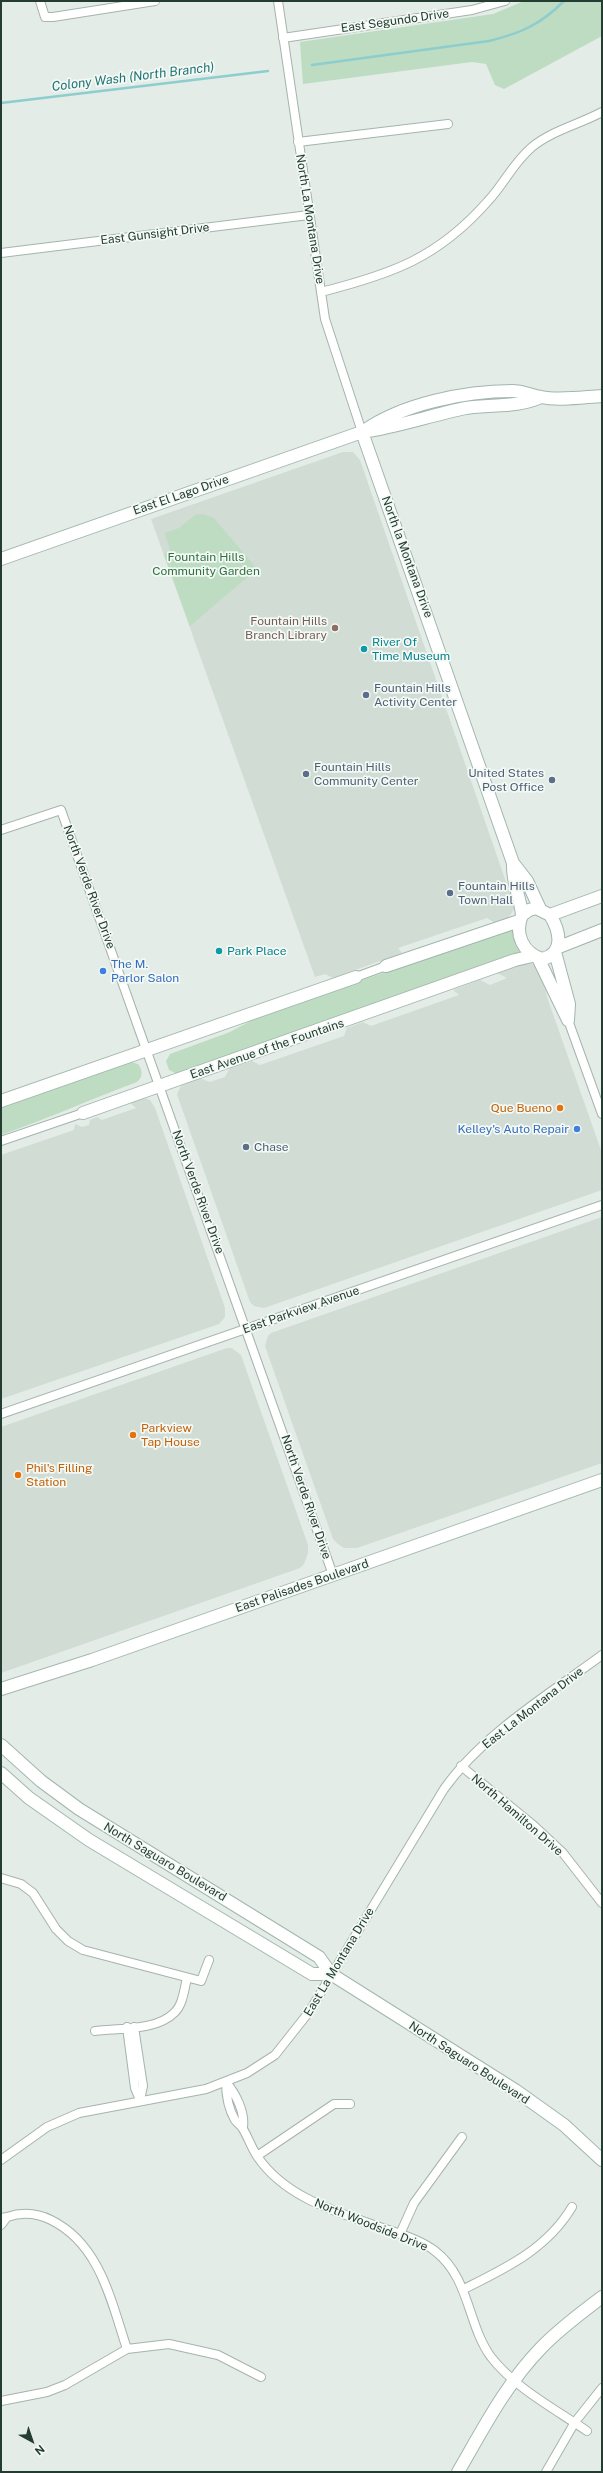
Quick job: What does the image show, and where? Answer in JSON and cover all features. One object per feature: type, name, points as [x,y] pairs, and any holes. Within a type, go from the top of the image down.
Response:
[{"type":"street","points":[[40,1],[45,17],[53,17],[155,1]]},
{"type":"street","name":"North La Montana Drive","points":[[278,1],[325,319],[362,432]]},
{"type":"street","name":"East Segundo Drive","points":[[283,38],[472,10],[505,1]]},
{"type":"street","points":[[321,292],[374,279],[419,259],[456,235],[489,200],[502,180],[533,146],[602,112]]},
{"type":"street","points":[[298,142],[448,124]]},
{"type":"street","name":"East Gunsight Drive","points":[[1,254],[309,215]]},
{"type":"street","name":"East El Lago Drive","points":[[1,559],[362,432],[389,428],[422,418],[469,408],[526,404],[541,398],[602,396]]},
{"type":"street","name":"North la Montana Drive","points":[[362,432],[513,863]]},
{"type":"street","name":"North Verde River Drive","points":[[1,830],[61,810],[247,1328],[333,1575]]},
{"type":"street","points":[[513,863],[556,926],[557,950],[569,1004],[568,1020]]},
{"type":"street","points":[[513,863],[512,880],[520,899],[521,918],[519,933],[522,942],[535,957],[568,1020],[602,1114]]},
{"type":"street","points":[[1,1101],[148,1051],[521,918],[529,910],[545,912],[602,896]]},
{"type":"street","points":[[535,957],[548,958],[557,950],[602,930]]},
{"type":"street","name":"East Avenue of the Fountains","points":[[1,1141],[515,960],[535,957]]},
{"type":"street","name":"East Parkview Avenue","points":[[1,1414],[602,1205]]},
{"type":"street","name":"East Palisades Boulevard","points":[[1,1690],[92,1660],[602,1480]]},
{"type":"street","name":"East La Montana Drive","points":[[1,2160],[47,2127],[79,2113],[140,2100],[206,2089],[247,2073],[275,2055],[295,2032],[461,1766],[510,1724],[602,1655]]},
{"type":"street","name":"North Saguaro Boulevard","points":[[1,1745],[41,1782],[79,1809],[319,1957],[331,1974],[515,2090],[564,2126],[602,2160]]},
{"type":"street","name":"North Hamilton Drive","points":[[461,1766],[532,1824],[563,1853],[602,1903]]},
{"type":"street","name":"North Saguaro Boulevard","points":[[1,1774],[29,1798],[89,1840],[312,1974],[331,1974]]},
{"type":"street","points":[[1,1878],[21,1884],[33,1893],[56,1929],[68,1941],[83,1950],[201,1981],[209,1960]]},
{"type":"street","points":[[96,2031],[131,2027],[166,2020],[175,2013],[180,2004],[187,1978]]},
{"type":"street","points":[[131,2027],[143,2086],[140,2100]]},
{"type":"street","name":"North Woodside Drive","points":[[226,2082],[226,2097],[236,2121],[243,2127],[257,2156],[273,2175],[295,2192],[325,2207],[400,2234],[435,2251],[452,2269],[464,2289],[484,2345],[491,2356],[514,2380],[587,2431]]},
{"type":"street","points":[[257,2156],[334,2104],[350,2104]]},
{"type":"street","points":[[400,2234],[414,2203],[462,2136]]},
{"type":"street","points":[[464,2289],[507,2267],[538,2246],[561,2226],[572,2207]]},
{"type":"street","points":[[1,2225],[4,2217],[25,2213],[42,2215],[63,2226],[79,2240],[101,2273],[127,2349]]},
{"type":"street","points":[[458,2472],[514,2380],[551,2338],[602,2297]]},
{"type":"street","points":[[1,2401],[47,2392],[65,2385],[127,2349],[168,2344],[193,2348],[218,2355],[261,2378]]},
{"type":"street","points":[[546,2472],[575,2422],[602,2388]]},
{"type":"shaded area","points":[[343,452],[353,452],[360,460],[515,908],[508,918],[495,923],[487,918],[398,948],[402,953],[333,978],[325,974],[315,977],[151,519]]},
{"type":"shaded area","points":[[524,962],[536,965],[544,979],[547,997],[602,1153],[602,1190],[264,1308],[254,1306],[250,1302],[177,1094],[181,1086],[199,1078],[210,1082],[225,1077],[230,1068],[252,1061],[260,1065],[344,1036],[347,1028],[363,1022],[371,1026],[459,995],[453,990],[480,980],[490,985],[507,978],[497,973]]},
{"type":"shaded area","points":[[144,1098],[150,1100],[155,1108],[225,1308],[225,1317],[219,1324],[1,1399],[1,1155],[74,1130],[75,1124],[82,1127],[89,1125],[90,1120],[97,1117],[102,1120],[136,1108],[129,1102]]},
{"type":"shaded area","points":[[602,1217],[602,1463],[357,1548],[344,1548],[338,1544],[333,1539],[265,1346],[268,1336],[271,1333]]},
{"type":"shaded area","points":[[227,1348],[232,1348],[241,1355],[308,1545],[308,1553],[304,1564],[300,1568],[1,1673],[1,1427]]},
{"type":"green space","points":[[524,1],[602,1],[602,36],[504,89],[495,85],[486,64],[472,62],[303,84],[300,42],[493,14]]},
{"type":"green space","name":"Fountain Hills Community Garden","points":[[203,514],[214,518],[257,569],[190,626],[164,555],[170,550],[165,533],[179,528],[195,515]]},
{"type":"green space","points":[[513,927],[524,955],[177,1074],[169,1070],[166,1061],[170,1054],[230,1032],[258,1017]]},
{"type":"green space","points":[[131,1062],[138,1064],[141,1069],[142,1073],[137,1082],[1,1135],[1,1107]]},
{"type":"waterway","name":"Colony Wash (North Branch)","points":[[312,65],[489,41],[511,35],[530,27],[547,16],[564,1]]},
{"type":"waterway","name":"Colony Wash (North Branch)","points":[[1,103],[268,71]]},
{"type":"place","name":"Fountain Hills Branch Library","points":[[335,628]]},
{"type":"place","name":"River Of Time Museum","points":[[364,649]]},
{"type":"place","name":"Fountain Hills Activity Center","points":[[366,695]]},
{"type":"place","name":"Fountain Hills Community Center","points":[[306,774]]},
{"type":"place","name":"United States Post Office","points":[[552,780]]},
{"type":"place","name":"Fountain Hills Town Hall","points":[[450,893]]},
{"type":"place","name":"Park Place","points":[[219,951]]},
{"type":"place","name":"The M. Parlor Salon","points":[[103,971]]},
{"type":"place","name":"Que Bueno","points":[[560,1108]]},
{"type":"place","name":"Kelley's Auto Repair","points":[[577,1129]]},
{"type":"place","name":"Chase","points":[[246,1147]]},
{"type":"place","name":"Parkview Tap House","points":[[133,1435]]},
{"type":"place","name":"Phil's Filling Station","points":[[18,1475]]}]
